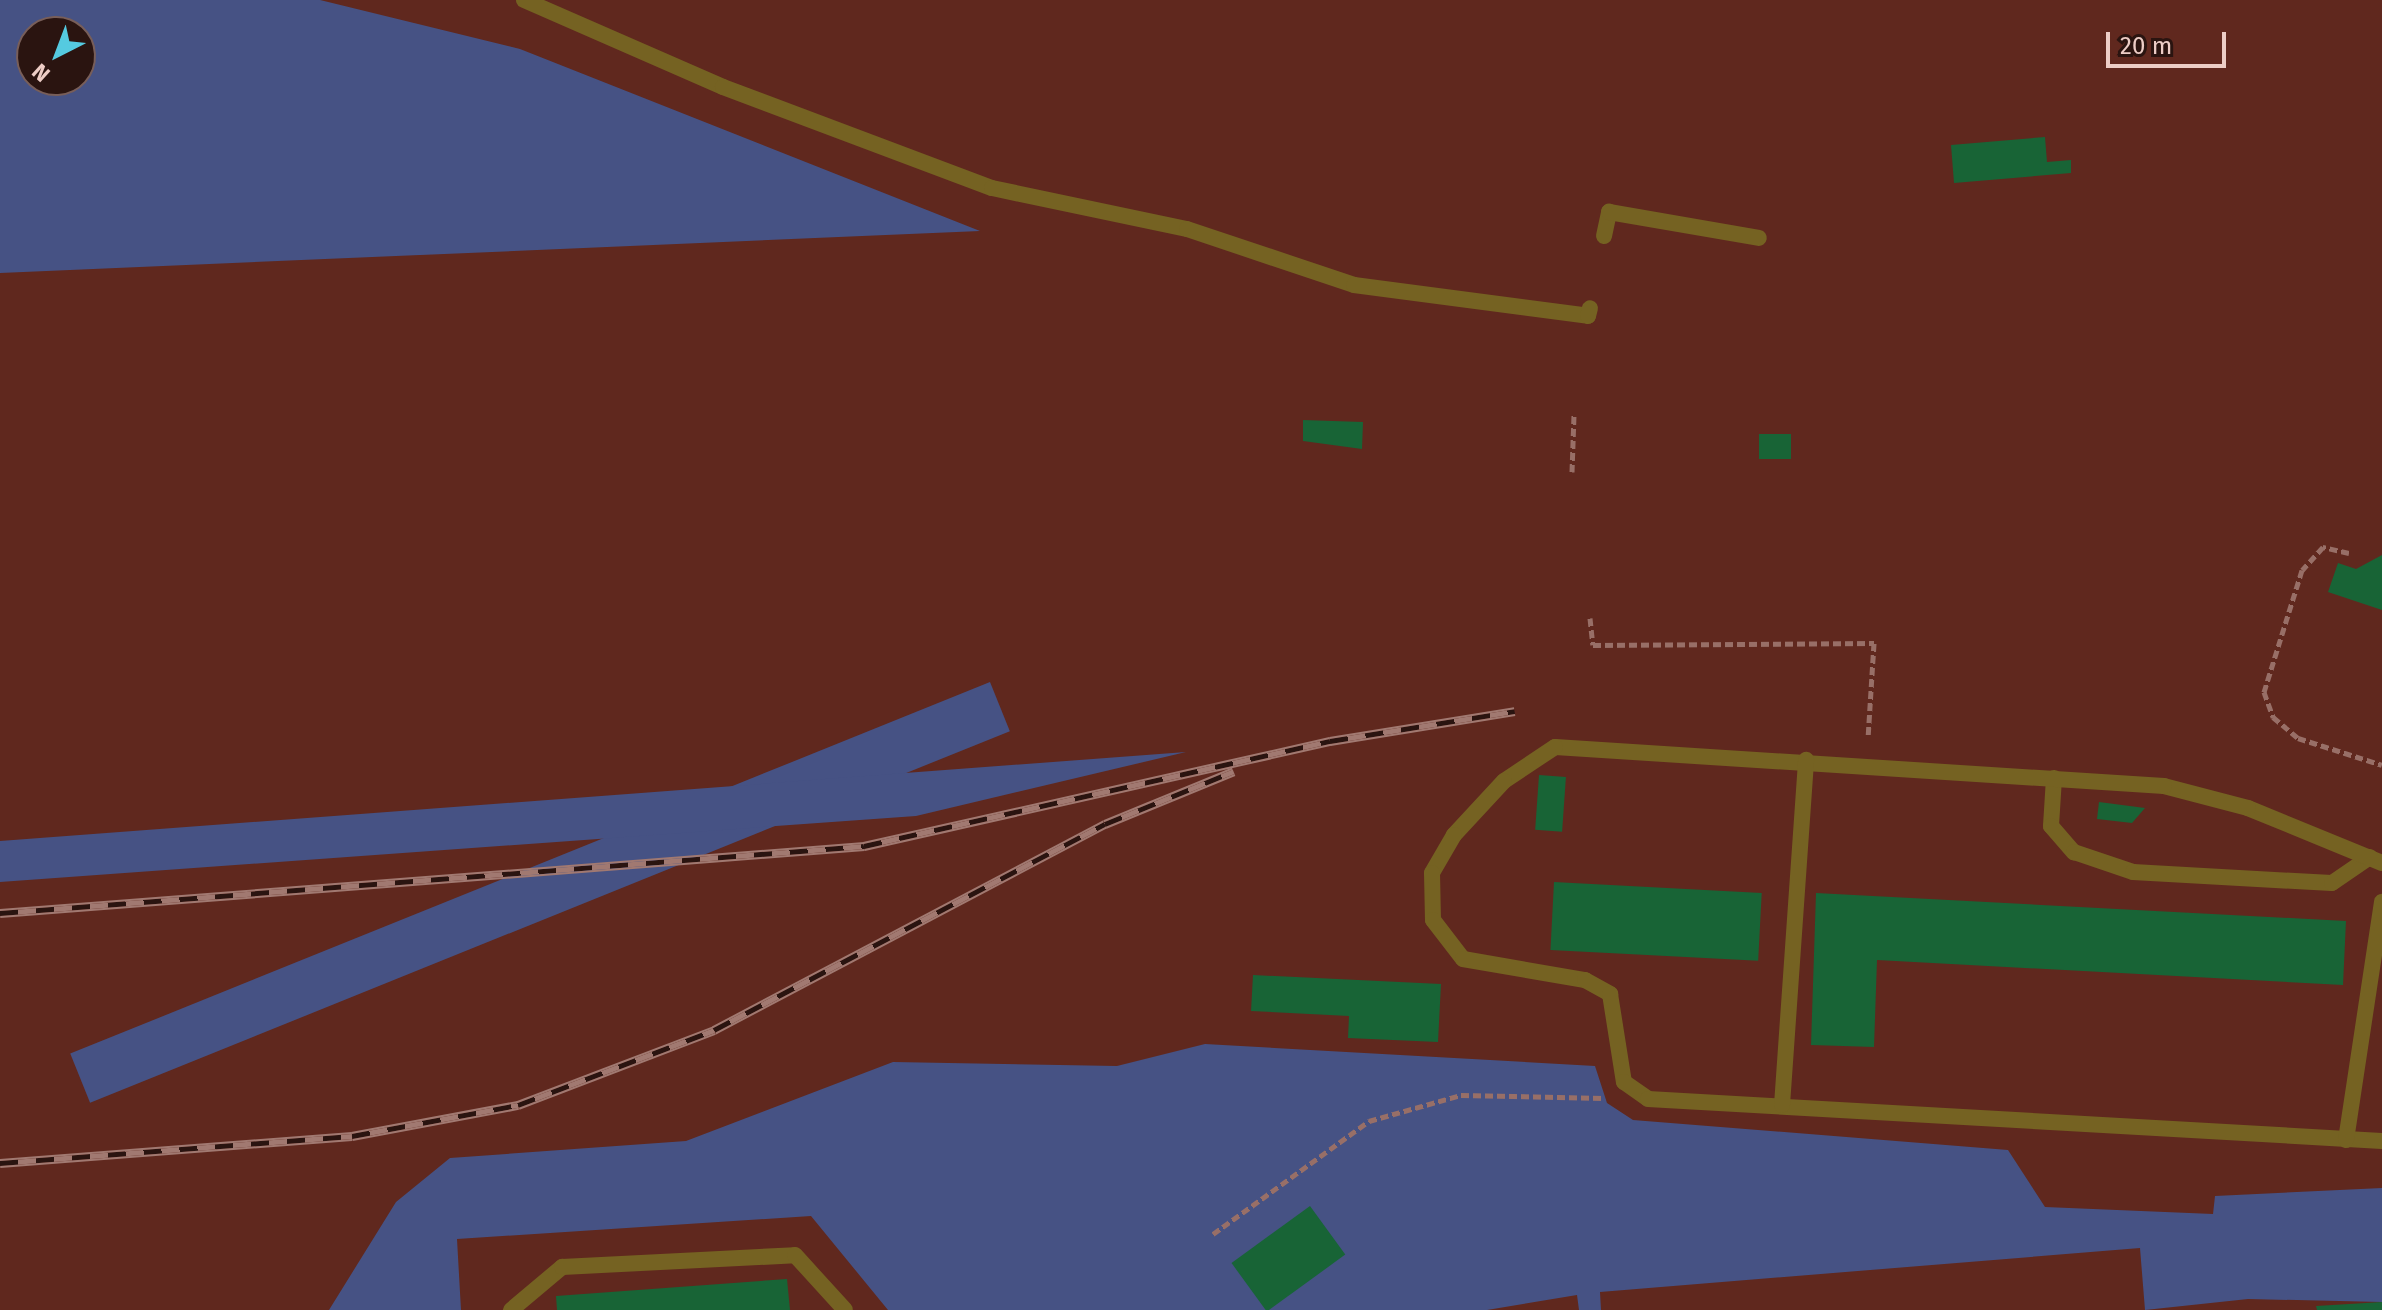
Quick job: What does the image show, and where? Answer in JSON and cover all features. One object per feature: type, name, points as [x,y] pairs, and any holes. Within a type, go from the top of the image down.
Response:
[{"type":"lane","points":[[524,0],[723,87],[992,188],[1187,229],[1354,285],[1588,316],[1590,308]]},
{"type":"lane","points":[[1604,236],[1609,212],[1759,238]]},
{"type":"lane","points":[[2376,860],[2248,808],[2164,786],[1866,763],[1555,747],[1504,781],[1454,835],[1432,873],[1433,920],[1463,959],[1585,980],[1610,994],[1624,1082],[1648,1099],[2382,1141]]},
{"type":"lane","points":[[1782,1105],[1806,760]]},
{"type":"lane","points":[[2054,778],[2051,826],[2074,852],[2133,872],[2332,883],[2376,860]]},
{"type":"lane","points":[[2346,1140],[2382,902]]},
{"type":"lane","points":[[511,1310],[562,1267],[795,1255],[845,1310]]},
{"type":"path","points":[[1572,472],[1574,415]]},
{"type":"path","points":[[2349,553],[2323,547],[2302,570],[2264,692],[2273,717],[2298,738],[2382,765]]},
{"type":"path","points":[[1590,618],[1593,645],[1874,643],[1866,763]]},
{"type":"path","points":[[1213,1234],[1369,1121],[1461,1095],[1648,1099]]},
{"type":"shaded area","points":[[0,0],[2382,0],[2382,1310],[0,1310]]},
{"type":"shaded area","points":[[0,0],[320,0],[520,49],[980,231],[0,273]]},
{"type":"shaded area","points":[[990,682],[1010,731],[90,1103],[70,1054]]},
{"type":"shaded area","points":[[1186,752],[916,816],[0,882],[0,841]]},
{"type":"shaded area","points":[[1205,1044],[1595,1066],[1607,1103],[1633,1120],[2008,1150],[2045,1207],[2213,1214],[2215,1196],[2382,1188],[2382,1302],[2248,1299],[2145,1310],[2140,1248],[1600,1292],[1601,1310],[1579,1310],[1577,1295],[1487,1310],[888,1310],[811,1216],[457,1239],[461,1310],[329,1310],[396,1202],[450,1158],[686,1141],[893,1062],[1117,1066]]},
{"type":"building","points":[[2045,137],[2047,162],[2071,160],[2071,173],[1954,183],[1951,145]]},
{"type":"building","points":[[1303,420],[1363,422],[1362,449],[1303,441]]},
{"type":"building","points":[[1759,434],[1791,434],[1791,459],[1759,459]]},
{"type":"building","points":[[2382,555],[2382,610],[2328,592],[2338,563],[2356,569]]},
{"type":"building","points":[[1539,775],[1566,777],[1562,832],[1535,830]]},
{"type":"building","points":[[2099,802],[2145,808],[2132,823],[2097,819]]},
{"type":"building","points":[[1554,882],[1762,893],[1758,961],[1550,950]]},
{"type":"building","points":[[1816,893],[2346,921],[2343,985],[1877,960],[1874,1047],[1811,1045]]},
{"type":"building","points":[[1253,975],[1441,984],[1438,1042],[1348,1038],[1349,1016],[1251,1011]]},
{"type":"building","points":[[1310,1206],[1345,1255],[1269,1310],[1266,1310],[1232,1263]]},
{"type":"building","points":[[787,1279],[790,1310],[557,1310],[556,1296]]},
{"type":"building","points":[[2382,1302],[2382,1310],[2317,1310],[2316,1306]]},
{"type":"railway","points":[[0,913],[864,846],[1330,741],[1515,711]]},
{"type":"railway","points":[[0,1163],[352,1136],[518,1105],[714,1030],[1105,824],[1234,771]]}]
